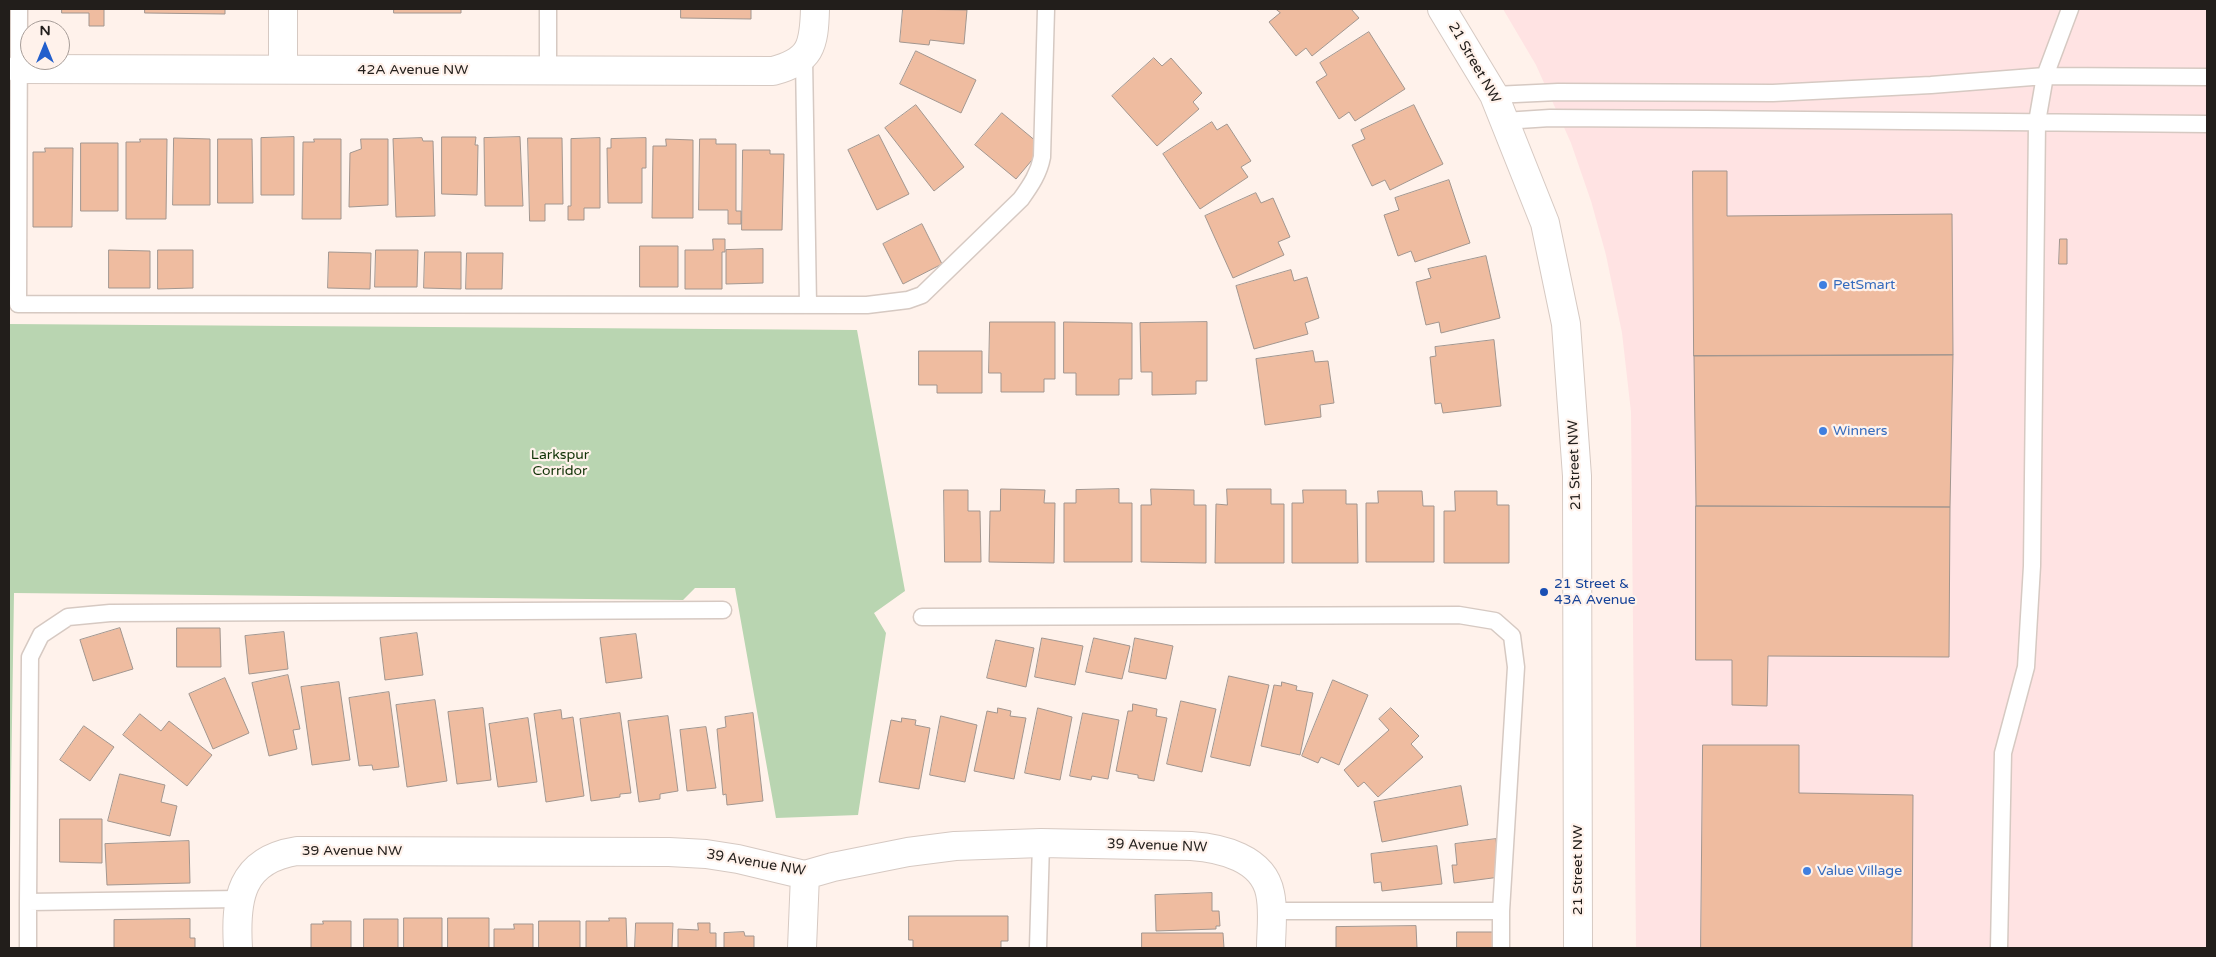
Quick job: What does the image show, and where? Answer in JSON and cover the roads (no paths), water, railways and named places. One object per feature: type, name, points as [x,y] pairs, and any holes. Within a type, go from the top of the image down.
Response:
[{"type":"street","points":[[282,69],[283,9]]},
{"type":"street","points":[[804,58],[812,40],[815,9]]},
{"type":"street","name":"21 Street NW","points":[[1442,9],[1494,95],[1545,223],[1566,324],[1577,468],[1578,948]]},
{"type":"street","name":"42A Avenue NW","points":[[19,68],[753,72],[773,71],[789,67],[804,58]]},
{"type":"street","name":"39 Avenue NW","points":[[239,900],[243,886],[252,873],[265,861],[279,854],[313,850],[668,852],[730,858],[805,875],[833,867],[908,852],[955,846],[1041,842],[1214,848],[1244,860],[1264,879],[1270,892],[1272,911]]},
{"type":"street","points":[[802,948],[805,875]]},
{"type":"street","points":[[238,948],[236,923],[239,900]]},
{"type":"street","points":[[1271,948],[1272,911]]},
{"type":"lane","points":[[19,9],[18,304],[867,306],[908,300],[922,295],[1021,199],[1039,170],[1042,156],[1046,9]]},
{"type":"lane","points":[[548,9],[548,71]]},
{"type":"lane","points":[[1999,948],[2003,753],[2026,667],[2032,566],[2038,122],[2045,76],[2070,9]]},
{"type":"lane","points":[[804,58],[808,305]]},
{"type":"lane","points":[[1494,95],[1558,92],[1773,93],[1931,86],[2045,76],[2207,77]]},
{"type":"lane","points":[[1504,121],[1579,118],[2207,124]]},
{"type":"lane","points":[[28,948],[30,658],[41,635],[68,618],[120,613],[723,610]]},
{"type":"lane","points":[[922,617],[1459,615],[1495,621],[1512,636],[1516,667],[1501,911],[1501,948]]},
{"type":"lane","points":[[1038,948],[1041,842]]},
{"type":"lane","points":[[28,902],[239,900]]},
{"type":"lane","points":[[1272,911],[1501,911]]},
{"type":"place","name":"PetSmart","points":[[1823,285]]},
{"type":"place","name":"Winners","points":[[1823,431]]},
{"type":"place","name":"21 Street & 43A Avenue","points":[[1544,592]]},
{"type":"place","name":"Value Village","points":[[1807,871]]},
{"type":"park label","name":"Larkspur Corridor","points":[[560,464]]}]
